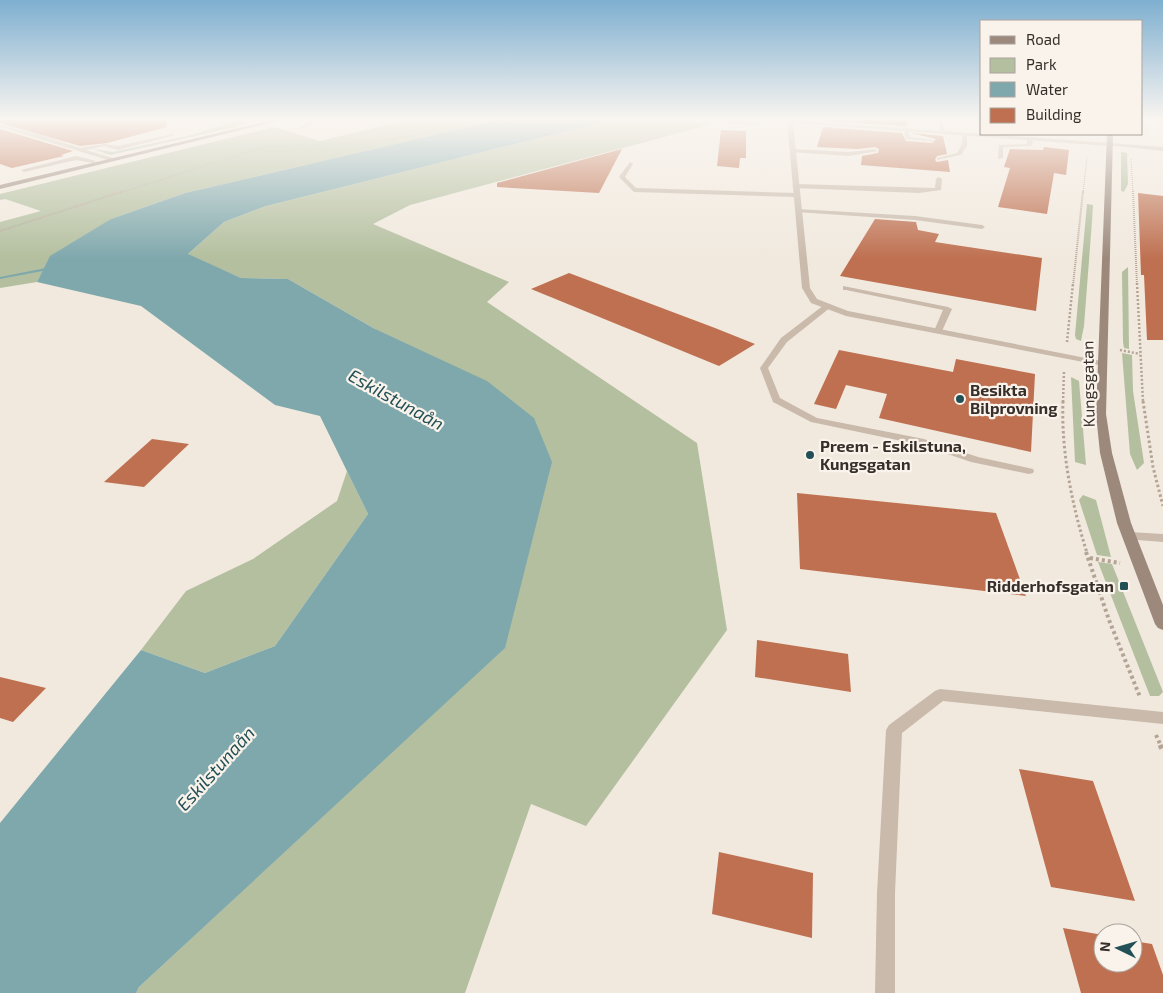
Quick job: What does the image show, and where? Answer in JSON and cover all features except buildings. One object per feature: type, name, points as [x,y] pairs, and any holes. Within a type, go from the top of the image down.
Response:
[{"type":"main road","points":[[0,187],[84,166]]},
{"type":"main road","name":"Kungsgatan","points":[[1109,166],[1101,364],[1101,414],[1106,453],[1129,536],[1163,624]]},
{"type":"street","points":[[793,166],[806,288],[814,301],[827,307],[1101,364]]},
{"type":"lane","points":[[24,170],[40,166]]},
{"type":"lane","points":[[629,166],[622,177],[634,190],[688,193],[795,190],[938,190],[939,179]]},
{"type":"lane","points":[[798,211],[915,218],[982,227]]},
{"type":"lane","points":[[846,288],[948,309],[938,331]]},
{"type":"lane","points":[[827,307],[784,340],[764,368],[776,400],[814,420],[924,442],[975,460],[1029,471]]},
{"type":"lane","points":[[1129,536],[1163,538]]},
{"type":"lane","points":[[885,993],[886,893],[894,730],[940,696],[1155,717]]},
{"type":"path","points":[[0,231],[202,166]]},
{"type":"path","points":[[1086,166],[1066,357],[1062,406],[1064,436],[1075,507],[1102,601],[1155,717],[1163,751]]},
{"type":"path","points":[[1131,166],[1143,405],[1153,467],[1163,506]]},
{"type":"green space","points":[[113,166],[299,166],[185,193],[111,219],[43,271],[37,282],[0,288],[0,222],[41,211],[5,199],[0,200],[0,194]]},
{"type":"green space","points":[[426,166],[554,166],[410,205],[373,224],[509,282],[487,302],[697,443],[727,630],[586,826],[531,804],[465,993],[136,993],[139,987],[504,648],[375,329],[288,279],[241,278],[187,255],[224,222],[266,206]]},
{"type":"green space","points":[[1121,166],[1127,166],[1128,184],[1124,192],[1121,191]]},
{"type":"green space","points":[[1087,204],[1093,205],[1084,326],[1081,341],[1076,339],[1075,335]]},
{"type":"green space","points":[[1128,267],[1129,349],[1124,348],[1123,342],[1122,272]]},
{"type":"green space","points":[[1122,353],[1132,355],[1133,391],[1144,463],[1137,470],[1130,454]]},
{"type":"green space","points":[[1071,377],[1079,381],[1086,465],[1075,462]]},
{"type":"green space","points":[[347,471],[368,514],[275,646],[205,673],[141,650],[186,591],[253,559],[337,501]]},
{"type":"green space","points":[[1083,495],[1096,500],[1111,557],[1097,555],[1079,500]]},
{"type":"green space","points":[[1098,562],[1112,564],[1163,692],[1159,696],[1150,696]]},
{"type":"water","name":"Eskilstunaån","points":[[299,166],[426,166],[266,206],[224,222],[188,254],[241,278],[288,279],[375,329],[487,381],[534,418],[552,462],[505,648],[139,987],[136,993],[0,993],[0,823],[141,650],[205,673],[275,646],[368,514],[320,416],[275,405],[141,306],[37,282],[50,256],[111,219],[185,193]]},
{"type":"waterway","points":[[0,278],[51,268]]},
{"type":"place","name":"Besikta Bilprovning","points":[[960,399]]},
{"type":"place","name":"Preem - Eskilstuna, Kungsgatan","points":[[810,455]]},
{"type":"place","name":"Ridderhofsgatan","points":[[1124,586]]}]
